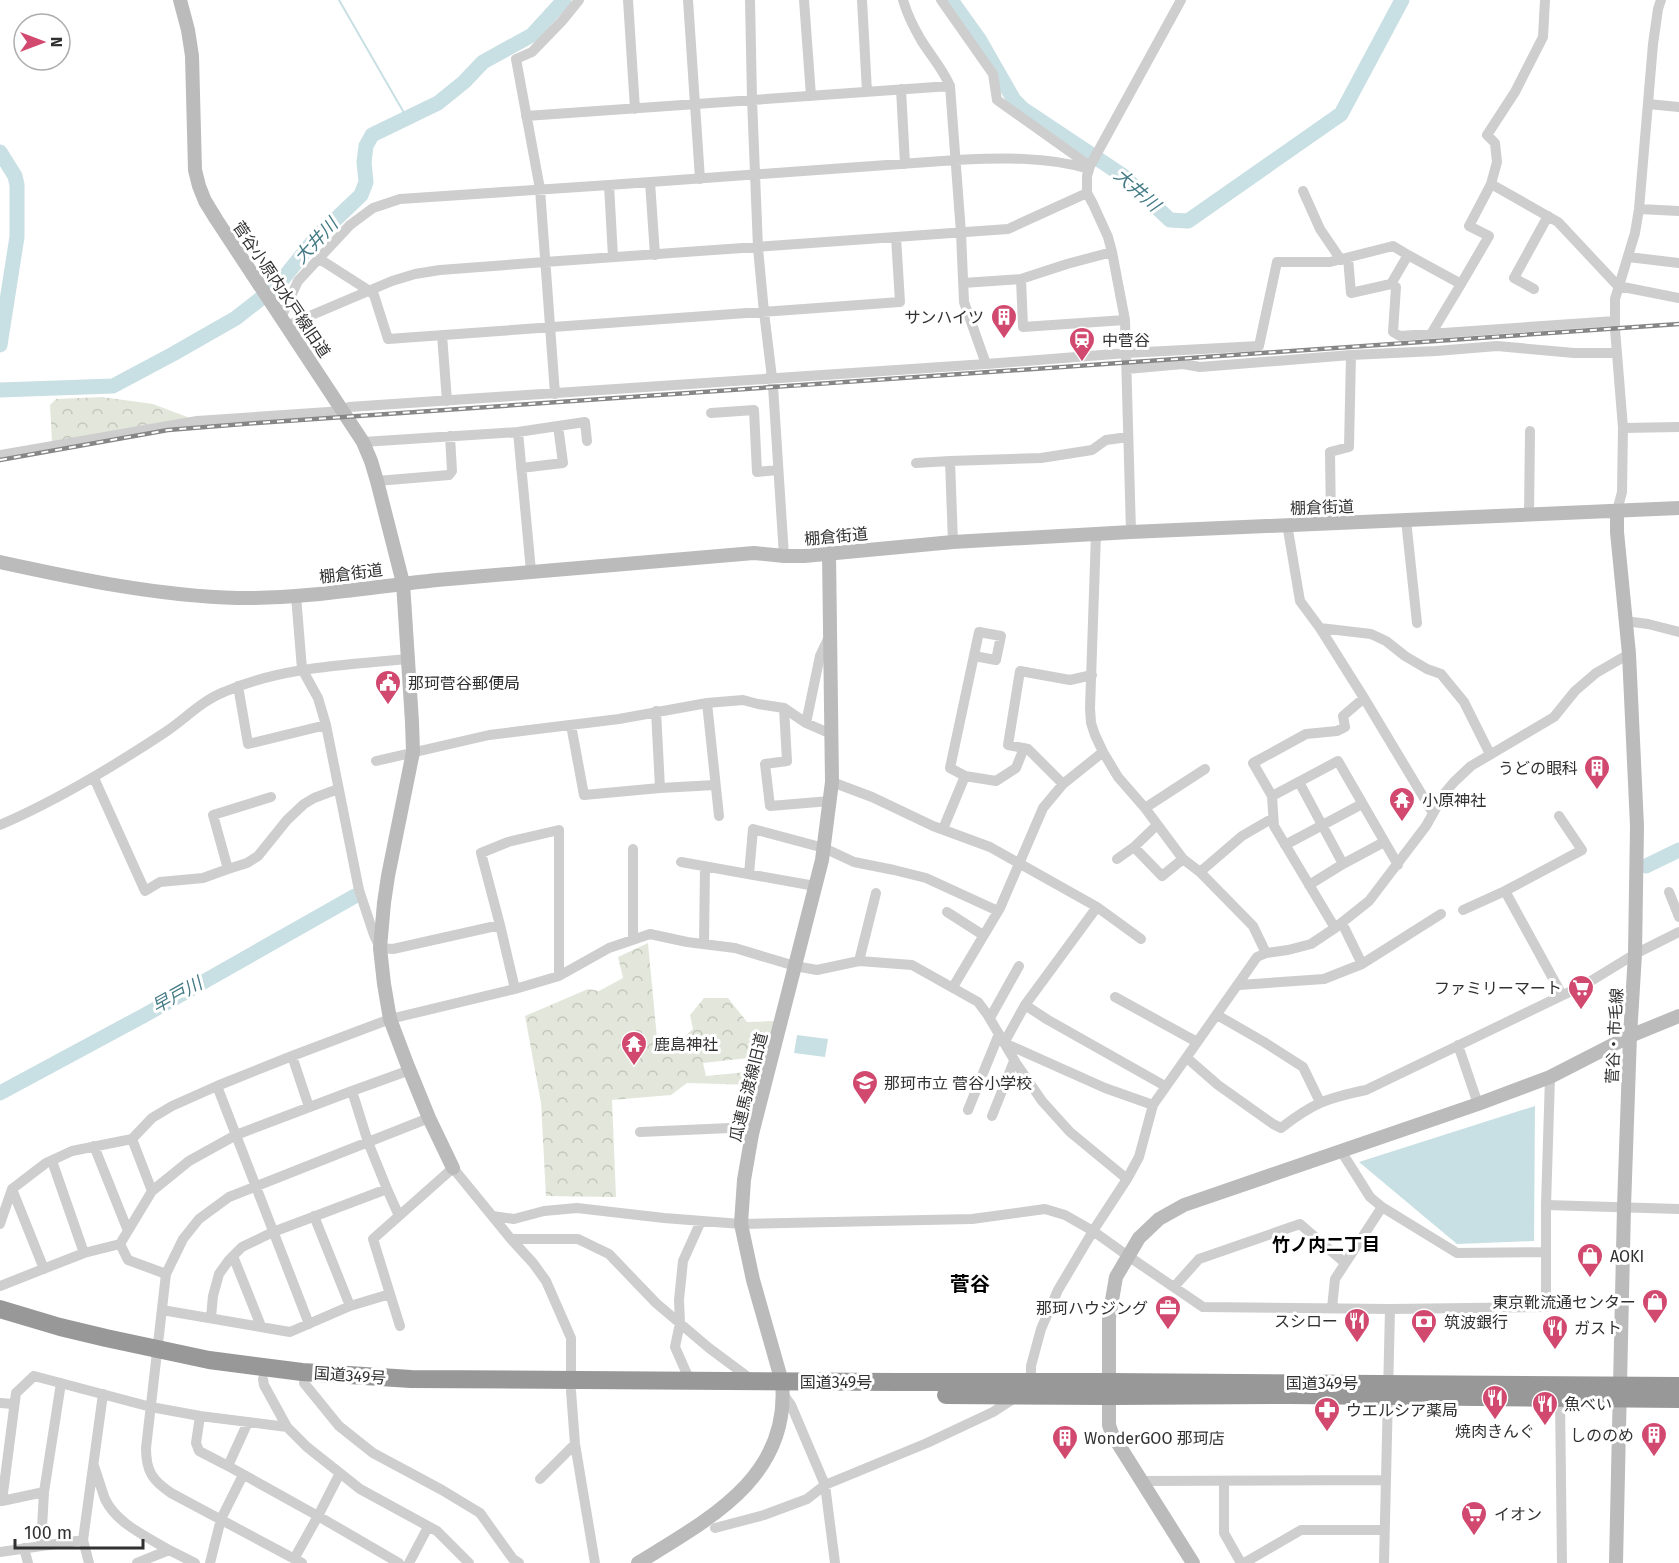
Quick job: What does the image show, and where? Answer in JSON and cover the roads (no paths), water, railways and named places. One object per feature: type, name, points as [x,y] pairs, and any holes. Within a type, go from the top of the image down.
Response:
[{"type":"highway","name":"国道349号","points":[[0,1309],[157,1356],[347,1376],[571,1386],[783,1388],[1019,1395],[1109,1389]]},
{"type":"highway","name":"国道349号","points":[[0,1321],[57,1338],[157,1356],[263,1379],[414,1390],[690,1381],[754,1382],[783,1388],[1031,1381],[1109,1389],[1290,1395],[1387,1390],[1620,1393],[1679,1399]]},
{"type":"highway","name":"国道349号","points":[[1387,1390],[1560,1398],[1679,1386]]},
{"type":"street","name":"菅谷小原内水戸線旧道","points":[[180,0],[192,50],[195,161],[199,186],[216,219],[363,442],[377,481],[403,584],[413,752],[388,876],[380,948],[390,1019],[429,1118],[453,1168]]},
{"type":"street","points":[[555,394],[540,189],[516,59],[532,52],[579,0]]},
{"type":"street","points":[[628,0],[635,109]]},
{"type":"street","points":[[687,0],[700,178]]},
{"type":"street","points":[[750,0],[758,248],[772,378],[784,556]]},
{"type":"street","points":[[804,0],[811,96]]},
{"type":"street","points":[[862,0],[867,92]]},
{"type":"street","points":[[903,0],[921,40],[950,86],[964,302],[987,364]]},
{"type":"street","points":[[941,0],[993,74],[997,100],[1092,163]]},
{"type":"street","points":[[1131,532],[1125,320],[1108,237],[1087,193],[1086,183],[1092,163],[1181,0]]},
{"type":"street","points":[[1431,334],[1489,236],[1469,226],[1491,184],[1497,162],[1496,143],[1487,135],[1515,92],[1543,37],[1545,0]]},
{"type":"street","points":[[1617,511],[1622,492],[1623,428],[1615,299],[1635,233],[1639,208],[1653,44],[1661,0]]},
{"type":"street","points":[[526,116],[950,86]]},
{"type":"street","points":[[901,89],[905,164]]},
{"type":"street","points":[[1648,104],[1679,107]]},
{"type":"street","points":[[280,316],[298,281],[350,225],[373,208],[400,199],[956,159],[1013,158],[1092,163]]},
{"type":"street","points":[[650,182],[655,255]]},
{"type":"street","points":[[1491,184],[1558,222],[1618,286],[1679,298]]},
{"type":"street","points":[[609,185],[613,257]]},
{"type":"street","points":[[1303,191],[1320,229],[1345,259],[1351,293],[1391,284],[1396,287],[1393,332],[1400,336],[1615,321]]},
{"type":"street","points":[[280,316],[368,290],[392,280],[440,270],[1008,229],[1087,193]]},
{"type":"street","points":[[1639,208],[1679,211]]},
{"type":"street","points":[[1534,289],[1514,278],[1548,216]]},
{"type":"street","points":[[318,258],[374,295],[388,339],[900,302],[896,237]]},
{"type":"street","points":[[0,455],[197,421],[342,411],[349,407],[1127,353],[1259,346],[1277,262],[1330,262],[1393,246],[1461,284]]},
{"type":"street","points":[[963,283],[1021,279],[1112,252]]},
{"type":"street","points":[[1391,284],[1408,255]]},
{"type":"street","points":[[1628,257],[1679,263]]},
{"type":"street","points":[[1021,279],[1023,327],[1125,320]]},
{"type":"street","points":[[442,335],[447,401]]},
{"type":"street","points":[[1127,369],[1183,364],[1200,367],[1497,346],[1574,353],[1617,353]]},
{"type":"street","points":[[1331,523],[1330,452],[1349,447],[1351,355]]},
{"type":"street","points":[[711,413],[754,410],[757,472],[778,470]]},
{"type":"street","points":[[363,442],[518,432],[585,422],[587,441]]},
{"type":"street","points":[[522,468],[563,463],[558,426]]},
{"type":"street","points":[[1623,428],[1679,427]]},
{"type":"street","points":[[1529,515],[1530,431]]},
{"type":"street","points":[[518,432],[531,571]]},
{"type":"street","points":[[377,481],[449,475],[452,471],[450,436]]},
{"type":"street","points":[[916,463],[1041,458],[1092,450],[1106,440],[1128,437]]},
{"type":"street","points":[[950,461],[953,542]]},
{"type":"street","name":"棚倉街道","points":[[0,562],[119,585],[189,595],[239,598],[296,596],[531,571],[754,553],[784,556],[953,542],[1131,532],[1679,508]]},
{"type":"street","name":"菅谷・市毛線","points":[[1616,1563],[1624,1207],[1635,954],[1637,826],[1629,654],[1617,511]]},
{"type":"street","points":[[1406,520],[1418,623]]},
{"type":"street","points":[[1287,524],[1300,601],[1320,628],[1364,698],[1433,813]]},
{"type":"street","points":[[1096,534],[1091,723],[1103,752],[1118,777],[1184,859],[1200,872],[1253,926],[1266,953]]},
{"type":"street","name":"瓜連馬渡線旧道","points":[[638,1563],[708,1519],[741,1492],[762,1465],[779,1432],[783,1388],[753,1280],[741,1224],[744,1180],[753,1126],[824,848],[832,782],[830,553]]},
{"type":"street","points":[[296,596],[302,669],[318,698],[327,725],[359,890],[380,948],[393,949],[500,926]]},
{"type":"street","points":[[1625,621],[1679,632]]},
{"type":"street","points":[[1320,628],[1371,634],[1386,641],[1427,669],[1441,674],[1464,702],[1490,754]]},
{"type":"street","points":[[806,723],[820,656],[829,637]]},
{"type":"street","points":[[1031,1381],[1031,1366],[1041,1329],[1058,1290],[1139,1157],[1153,1106],[1257,957],[1311,944],[1369,901],[1426,826],[1444,794],[1454,782],[1471,766],[1554,717],[1575,691],[1596,673],[1629,654]]},
{"type":"street","points":[[974,656],[950,768],[965,776],[996,781],[1016,768],[1024,748]]},
{"type":"street","points":[[0,825],[69,793],[165,732],[206,701],[238,686],[302,669],[408,659]]},
{"type":"street","points":[[1063,784],[1028,749],[1008,745],[1020,671],[1070,680],[1092,675]]},
{"type":"street","points":[[238,686],[248,744],[327,725]]},
{"type":"street","points":[[1362,964],[1309,885],[1274,826],[1272,796],[1253,764],[1306,734],[1337,731],[1345,727],[1343,716],[1364,698]]},
{"type":"street","points":[[376,761],[489,735],[619,719],[707,703],[743,700],[784,708],[806,723],[831,734]]},
{"type":"street","points":[[707,703],[719,816]]},
{"type":"street","points":[[784,708],[787,761],[765,764],[770,806],[830,801]]},
{"type":"street","points":[[656,711],[660,788]]},
{"type":"street","points":[[571,725],[584,795],[716,785]]},
{"type":"street","points":[[953,987],[998,911],[1043,808],[1063,784],[1103,752]]},
{"type":"street","points":[[1272,796],[1338,761],[1398,865]]},
{"type":"street","points":[[1145,808],[1205,769]]},
{"type":"street","points":[[942,829],[965,776]]},
{"type":"street","points":[[94,778],[145,891],[160,882],[203,878],[247,862],[258,856],[287,820],[304,804],[338,789]]},
{"type":"street","points":[[832,782],[872,797],[942,829],[990,846],[1096,907],[1141,939]]},
{"type":"street","points":[[1299,782],[1343,864]]},
{"type":"street","points":[[228,869],[213,814],[271,796]]},
{"type":"street","points":[[1285,846],[1362,804]]},
{"type":"street","points":[[1463,910],[1505,891],[1582,850],[1559,816]]},
{"type":"street","points":[[1200,872],[1242,836],[1273,818]]},
{"type":"street","points":[[1117,859],[1157,825]]},
{"type":"street","points":[[749,874],[753,829],[824,848],[854,862],[926,878],[998,911]]},
{"type":"street","points":[[515,989],[482,853],[508,842],[559,830],[559,975]]},
{"type":"street","points":[[1309,885],[1384,842]]},
{"type":"street","points":[[1134,846],[1162,876],[1184,859]]},
{"type":"street","points":[[633,849],[633,940]]},
{"type":"street","points":[[681,862],[815,886]]},
{"type":"street","points":[[704,944],[705,867]]},
{"type":"street","points":[[1505,891],[1562,995]]},
{"type":"street","points":[[1669,892],[1679,917]]},
{"type":"street","points":[[859,962],[876,894]]},
{"type":"street","points":[[968,1110],[1002,1039],[1096,907]]},
{"type":"street","points":[[947,912],[983,935]]},
{"type":"street","points":[[1239,985],[1324,979],[1362,964],[1441,914]]},
{"type":"street","points":[[1187,1058],[1218,1085],[1281,1128],[1304,1110],[1320,1102],[1339,1095],[1366,1090],[1586,984],[1635,954],[1679,932]]},
{"type":"street","points":[[0,1224],[12,1189],[52,1161],[72,1151],[132,1139],[152,1118],[217,1086],[390,1019],[515,989],[559,975],[609,948],[650,934],[735,948],[795,966],[817,970],[859,962],[912,965],[978,1002],[1041,1101],[1070,1132],[1127,1179]]},
{"type":"street","points":[[990,1018],[1019,966]]},
{"type":"street","points":[[1115,997],[1197,1042]]},
{"type":"street","points":[[1025,1005],[1165,1086]]},
{"type":"street","points":[[1217,1015],[1303,1067],[1320,1102]]},
{"type":"street","points":[[1193,1563],[1112,1434],[1109,1425],[1109,1318],[1116,1277],[1138,1238],[1159,1219],[1184,1205],[1550,1077],[1630,1036],[1679,1016]]},
{"type":"street","points":[[1002,1039],[1106,1088],[1153,1106]]},
{"type":"street","points":[[1458,1045],[1478,1104]]},
{"type":"street","points":[[292,1056],[309,1107]]},
{"type":"street","points":[[992,1116],[1014,1060]]},
{"type":"street","points":[[0,1286],[84,1253],[120,1244],[152,1191],[189,1161],[236,1135],[410,1070]]},
{"type":"street","points":[[493,1216],[514,1219],[544,1211],[577,1208],[741,1224],[972,1220],[1045,1209],[1065,1215],[1093,1231],[1203,1307],[1389,1309],[1546,1307],[1550,1077]]},
{"type":"street","points":[[217,1086],[309,1324]]},
{"type":"street","points":[[352,1091],[368,1142],[399,1216]]},
{"type":"street","points":[[340,1473],[298,1561],[171,1493],[152,1477],[146,1461],[166,1274],[183,1239],[199,1219],[230,1197],[429,1118]]},
{"type":"street","points":[[640,1132],[753,1126]]},
{"type":"street","points":[[132,1139],[152,1191]]},
{"type":"street","points":[[94,1146],[128,1231]]},
{"type":"street","points":[[1341,1151],[1370,1197],[1382,1207],[1457,1253],[1546,1252]]},
{"type":"street","points":[[52,1161],[84,1253]]},
{"type":"street","points":[[400,1326],[374,1239],[453,1168],[546,1281],[571,1338],[571,1386],[575,1444],[595,1563]]},
{"type":"street","points":[[12,1189],[44,1269]]},
{"type":"street","points":[[212,1317],[213,1296],[219,1274],[242,1247],[273,1232],[387,1189]]},
{"type":"street","points":[[1546,1205],[1679,1209]]},
{"type":"street","points":[[1332,1308],[1335,1279],[1382,1207]]},
{"type":"street","points":[[314,1216],[350,1306]]},
{"type":"street","points":[[690,1381],[675,1347],[680,1323],[679,1300],[683,1261],[701,1221]]},
{"type":"street","points":[[1174,1287],[1199,1259],[1300,1224],[1345,1263]]},
{"type":"street","points":[[511,1239],[578,1239],[609,1254],[656,1303],[754,1382]]},
{"type":"street","points":[[120,1244],[128,1260],[166,1274]]},
{"type":"street","points":[[233,1256],[261,1326]]},
{"type":"street","points":[[162,1310],[290,1332],[350,1306],[390,1294]]},
{"type":"street","points":[[1384,1563],[1389,1309]]},
{"type":"street","points":[[44,1492],[1,1501],[13,1404],[16,1393],[33,1376],[150,1407],[287,1427]]},
{"type":"street","points":[[263,1379],[287,1427],[307,1448],[360,1489],[436,1532],[468,1563]]},
{"type":"street","points":[[41,1546],[44,1492],[61,1383]]},
{"type":"street","points":[[303,1383],[339,1426],[373,1453],[480,1513],[513,1559],[519,1563]]},
{"type":"street","points":[[783,1388],[825,1485],[835,1563]]},
{"type":"street","points":[[89,1563],[83,1540],[103,1394]]},
{"type":"street","points":[[715,1528],[764,1515],[807,1499],[825,1485],[927,1443],[993,1412],[1019,1395]]},
{"type":"street","points":[[1560,1398],[1562,1563]]},
{"type":"street","points":[[0,1403],[13,1404]]},
{"type":"street","points":[[200,1416],[196,1443],[199,1451],[399,1563]]},
{"type":"street","points":[[228,1466],[248,1422]]},
{"type":"street","points":[[540,1479],[575,1444]]},
{"type":"street","points":[[93,1464],[106,1499],[115,1514],[168,1550],[195,1563]]},
{"type":"street","points":[[210,1563],[220,1519],[243,1475]]},
{"type":"street","points":[[1142,1481],[1386,1480]]},
{"type":"street","points":[[1224,1481],[1224,1533],[1242,1563],[1301,1530],[1384,1530]]},
{"type":"street","points":[[88,1502],[106,1499]]},
{"type":"street","points":[[409,1563],[428,1527]]},
{"type":"street","points":[[0,1552],[83,1540]]},
{"type":"street","points":[[24,1548],[28,1563]]},
{"type":"street","points":[[137,1563],[168,1550]]},
{"type":"water","points":[[797,1035],[828,1039],[825,1057],[794,1053]]},
{"type":"water","points":[[1535,1106],[1534,1241],[1457,1244],[1359,1162]]},
{"type":"waterway","points":[[339,0],[407,118]]},
{"type":"waterway","name":"大井川","points":[[0,390],[113,386],[236,318],[278,285],[315,239],[361,195],[366,182],[364,162],[366,146],[372,135],[438,103],[464,82],[483,62],[532,35],[564,0]]},
{"type":"waterway","name":"大井川","points":[[951,0],[979,39],[1014,100],[1023,109],[1122,175],[1170,220],[1188,221],[1341,114],[1402,0]]},
{"type":"waterway","points":[[0,152],[15,176],[17,185],[17,237],[0,345]]},
{"type":"waterway","name":"早戸川","points":[[1646,866],[1679,850]]},
{"type":"waterway","name":"早戸川","points":[[0,1093],[143,1016],[355,896]]},
{"type":"railway","points":[[0,460],[168,430],[1679,324]]},
{"type":"place","name":"サンハイツ","points":[[1004,340]]},
{"type":"place","name":"中菅谷","points":[[1082,363]]},
{"type":"place","name":"那珂菅谷郵便局","points":[[388,706]]},
{"type":"place","name":"うどの眼科","points":[[1597,791]]},
{"type":"place","name":"小原神社","points":[[1402,823]]},
{"type":"place","name":"ファミリーマート","points":[[1581,1011]]},
{"type":"place","name":"鹿島神社","points":[[634,1067]]},
{"type":"place","name":"那珂市立 菅谷小学校","points":[[865,1106]]},
{"type":"place","name":"AOKI","points":[[1590,1279]]},
{"type":"place","name":"東京靴流通センター","points":[[1655,1325]]},
{"type":"place","name":"那珂ハウジング","points":[[1168,1331]]},
{"type":"place","name":"スシロー","points":[[1357,1344]]},
{"type":"place","name":"筑波銀行","points":[[1424,1345]]},
{"type":"place","name":"ガスト","points":[[1555,1351]]},
{"type":"place","name":"焼肉きんぐ","points":[[1495,1421]]},
{"type":"place","name":"魚べい","points":[[1545,1427]]},
{"type":"place","name":"ウエルシア薬局","points":[[1327,1433]]},
{"type":"place","name":"しののめ","points":[[1654,1458]]},
{"type":"place","name":"WonderGOO 那珂店","points":[[1065,1461]]},
{"type":"place","name":"イオン","points":[[1474,1537]]},
{"type":"district","name":"竹ノ内二丁目","points":[[1326,1245]]},
{"type":"district","name":"菅谷","points":[[970,1284]]}]
